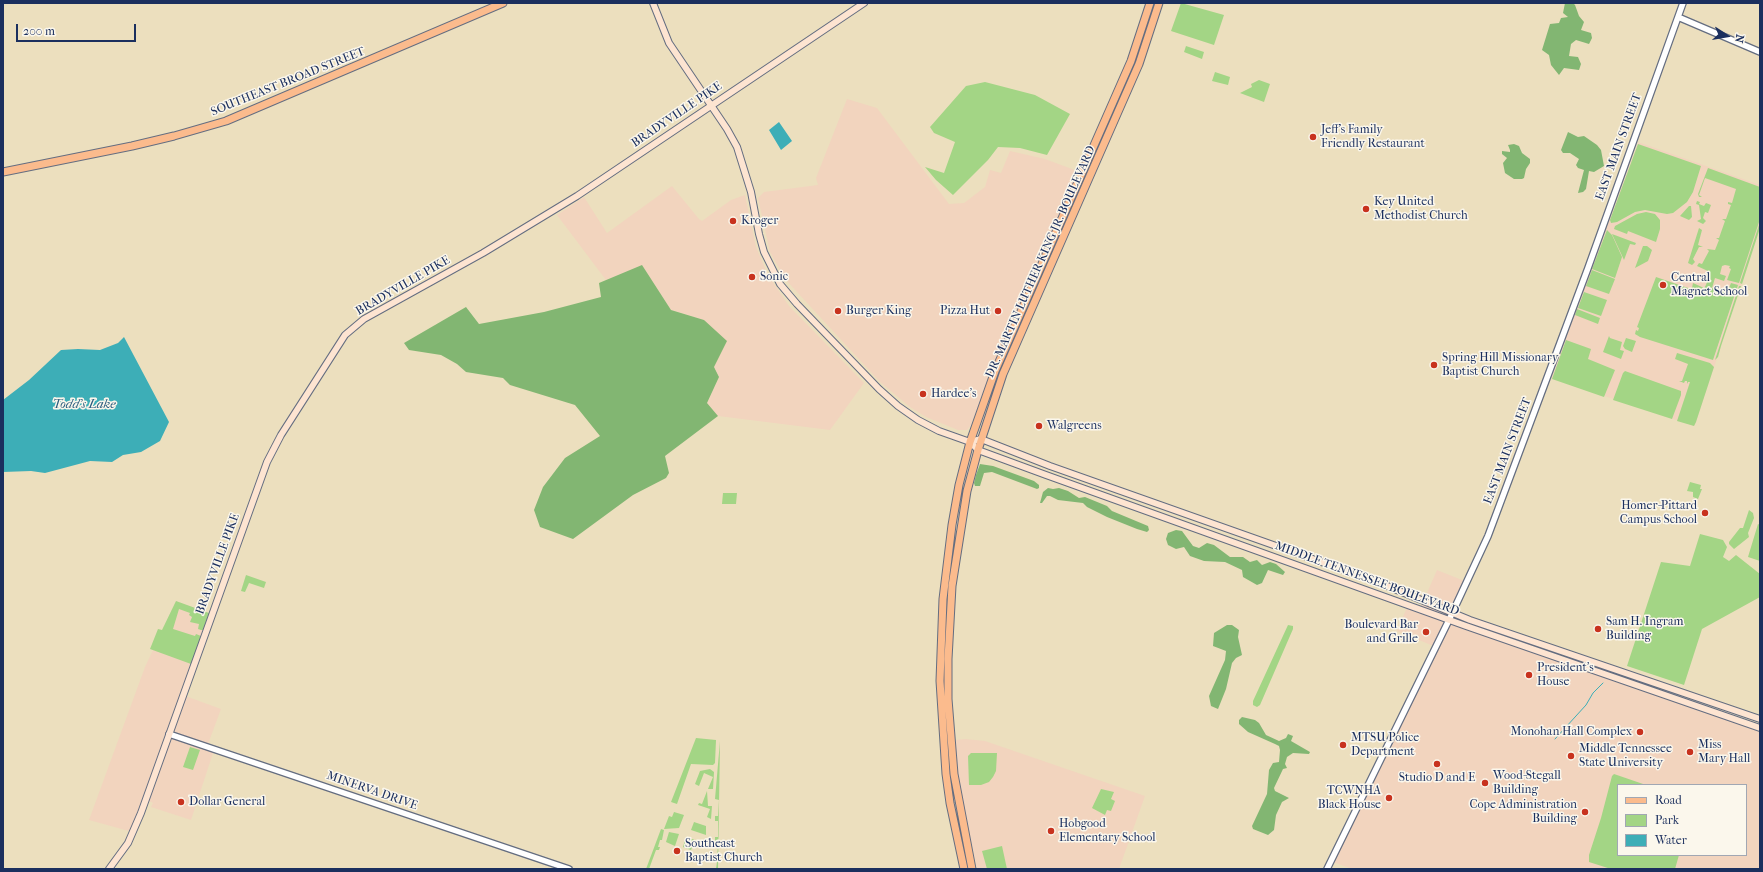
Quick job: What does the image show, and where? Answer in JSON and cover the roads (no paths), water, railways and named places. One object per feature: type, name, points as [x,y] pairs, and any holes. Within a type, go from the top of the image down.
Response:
[{"type":"main road","name":"SOUTHEAST BROAD STREET","points":[[3,172],[132,146],[226,121],[503,3]]},
{"type":"main road","name":"MIDDLE TENNESSEE BOULEVARD","points":[[653,3],[669,43],[711,105],[737,147],[751,192],[764,252],[773,272],[797,304],[879,389],[898,406],[929,426],[970,442],[978,450],[1276,559],[1760,728]]},
{"type":"main road","name":"BRADYVILLE PIKE","points":[[109,869],[118,859],[132,834],[267,462],[281,435],[346,335],[364,319],[483,253],[574,198],[864,3]]},
{"type":"main road","name":"DR. MARTIN LUTHER KING JR. BOULEVARD","points":[[964,869],[952,814],[946,774],[940,656],[943,599],[952,525],[959,485],[970,442],[982,405],[1008,338],[1131,61],[1150,3]]},
{"type":"main road","name":"DR. MARTIN LUTHER KING JR. BOULEVARD","points":[[972,869],[954,774],[948,698],[948,659],[952,586],[967,491],[991,406],[1016,342],[1139,64],[1159,3]]},
{"type":"main road","name":"MIDDLE TENNESSEE BOULEVARD","points":[[981,439],[1057,469],[1375,581],[1452,614],[1760,719]]},
{"type":"main road","points":[[970,442],[981,439]]},
{"type":"street","name":"EAST MAIN STREET","points":[[1327,869],[1452,614],[1488,536],[1588,268],[1683,3]]},
{"type":"street","points":[[1678,17],[1760,52]]},
{"type":"street","name":"MINERVA DRIVE","points":[[168,734],[569,869]]},
{"type":"water","points":[[779,122],[792,141],[781,150],[769,130]]},
{"type":"water","name":"Todd's Lake","points":[[124,337],[169,422],[160,441],[141,452],[123,455],[112,462],[90,461],[45,473],[31,471],[3,472],[3,400],[29,380],[61,350],[100,350],[118,343]]},
{"type":"waterway","points":[[1555,739],[1586,705],[1593,693],[1603,683]]},
{"type":"place","name":"Jeff's Family Friendly Restaurant","points":[[1313,137]]},
{"type":"place","name":"Key United Methodist Church","points":[[1366,209]]},
{"type":"place","name":"Kroger","points":[[733,221]]},
{"type":"place","name":"Sonic","points":[[752,277]]},
{"type":"place","name":"Central Magnet School","points":[[1663,285]]},
{"type":"place","name":"Burger King","points":[[838,311]]},
{"type":"place","name":"Pizza Hut","points":[[998,311]]},
{"type":"place","name":"Spring Hill Missionary Baptist Church","points":[[1434,365]]},
{"type":"place","name":"Hardee's","points":[[923,394]]},
{"type":"place","name":"Walgreens","points":[[1039,426]]},
{"type":"place","name":"Homer-Pittard Campus School","points":[[1705,513]]},
{"type":"place","name":"Sam H. Ingram Building","points":[[1598,629]]},
{"type":"place","name":"Boulevard Bar and Grille","points":[[1426,632]]},
{"type":"place","name":"President's House","points":[[1529,675]]},
{"type":"place","name":"Monohan Hall Complex","points":[[1640,732]]},
{"type":"place","name":"MTSU Police Department","points":[[1343,745]]},
{"type":"place","name":"Miss Mary Hall","points":[[1690,752]]},
{"type":"place","name":"Middle Tennessee State University","points":[[1571,756]]},
{"type":"place","name":"Studio D and E","points":[[1437,764]]},
{"type":"place","name":"Wood-Stegall Building","points":[[1485,783]]},
{"type":"place","name":"TCWNHA Black House","points":[[1389,798]]},
{"type":"place","name":"Dollar General","points":[[181,802]]},
{"type":"place","name":"Cope Administration Building","points":[[1585,812]]},
{"type":"place","name":"Hobgood Elementary School","points":[[1051,831]]},
{"type":"place","name":"Southeast Baptist Church","points":[[677,851]]}]
